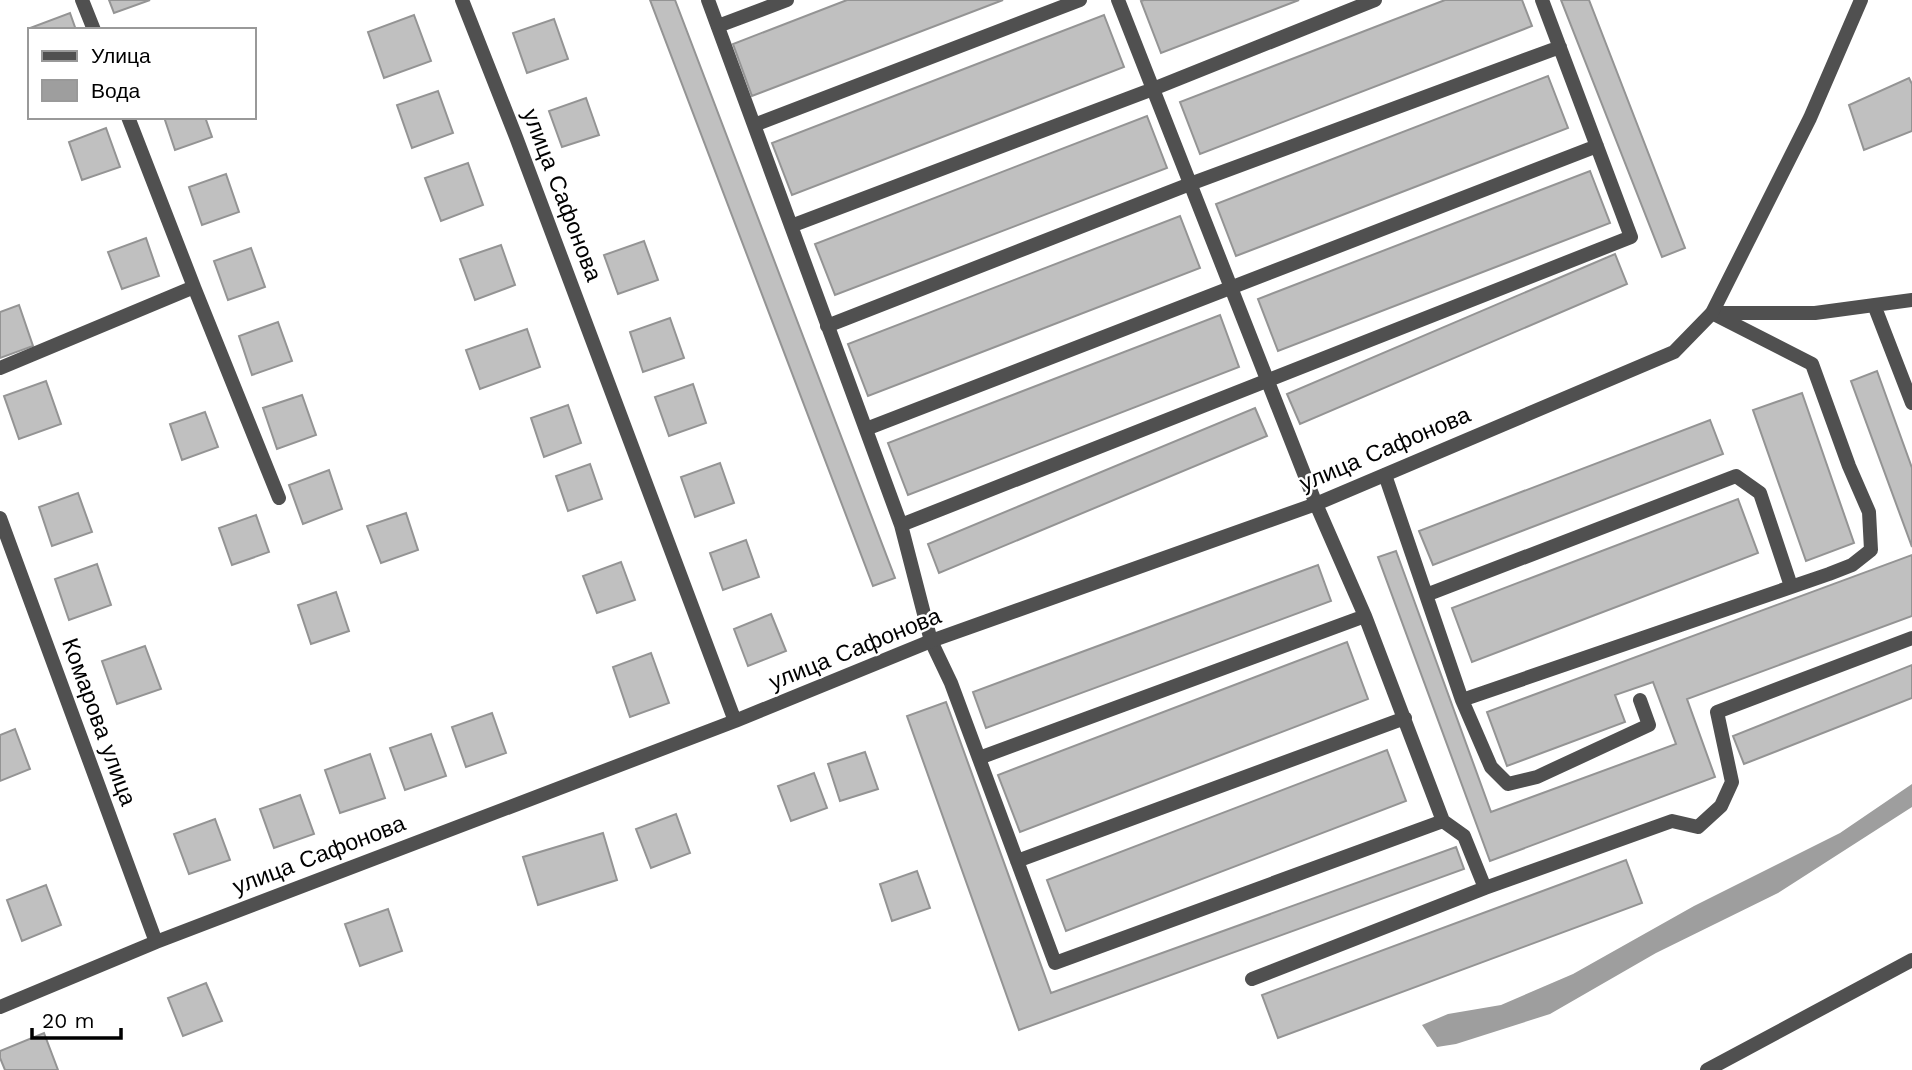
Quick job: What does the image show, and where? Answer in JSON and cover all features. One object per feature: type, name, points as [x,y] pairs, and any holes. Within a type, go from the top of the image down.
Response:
[{"type":"street","points":[[82,0],[93,28]]},
{"type":"street","name":"улица Сафонова","points":[[462,0],[735,721]]},
{"type":"street","points":[[708,0],[901,525],[931,641],[951,683],[1055,963],[1443,821]]},
{"type":"street","points":[[718,26],[787,0]]},
{"type":"street","points":[[754,125],[1080,0]]},
{"type":"street","points":[[1118,0],[1315,504],[1365,616],[1443,821],[1464,836],[1485,888]]},
{"type":"street","points":[[791,226],[1153,89],[1375,0]]},
{"type":"street","points":[[901,525],[1631,237],[1542,0]]},
{"type":"street","name":"улица Сафонова","points":[[0,1007],[156,942],[735,721],[931,641],[1315,504],[1674,352],[1712,313],[1810,118],[1861,0]]},
{"type":"street","points":[[827,326],[1190,184],[1560,47]]},
{"type":"street","points":[[129,119],[279,498]]},
{"type":"street","points":[[866,429],[1597,146]]},
{"type":"street","points":[[0,368],[194,287]]},
{"type":"street","points":[[1712,313],[1815,313],[1912,300]]},
{"type":"street","points":[[1874,305],[1912,402]]},
{"type":"street","points":[[1462,700],[1852,565],[1871,550],[1869,512],[1849,466],[1812,364],[1712,313]]},
{"type":"street","points":[[1385,475],[1462,700],[1491,767],[1508,783],[1537,777],[1649,725],[1640,699]]},
{"type":"street","points":[[1426,594],[1736,476],[1760,493],[1791,586]]},
{"type":"street","name":"Комарова улица","points":[[0,518],[156,942]]},
{"type":"street","points":[[979,758],[1365,616]]},
{"type":"street","points":[[1252,979],[1485,888],[1672,821],[1698,827],[1721,806],[1732,782],[1717,712],[1912,638]]},
{"type":"street","points":[[1017,861],[1405,718]]},
{"type":"street","points":[[1707,1070],[1912,960]]},
{"type":"water","points":[[1912,784],[1912,807],[1778,893],[1656,953],[1550,1014],[1456,1044],[1437,1047],[1422,1025],[1448,1014],[1501,1005],[1573,974],[1694,906],[1840,833]]},
{"type":"building","points":[[109,0],[150,0],[114,13]]},
{"type":"building","points":[[650,0],[675,0],[895,578],[873,586]]},
{"type":"building","points":[[847,0],[1003,0],[752,96],[733,44]]},
{"type":"building","points":[[1299,0],[1161,53],[1141,1]]},
{"type":"building","points":[[1445,0],[1522,0],[1532,26],[1200,154],[1180,102]]},
{"type":"building","points":[[1561,0],[1589,0],[1685,248],[1662,257]]},
{"type":"building","points":[[70,13],[75,28],[30,28]]},
{"type":"building","points":[[414,15],[431,61],[384,78],[368,32]]},
{"type":"building","points":[[1104,15],[1124,67],[792,195],[772,143]]},
{"type":"building","points":[[554,19],[568,59],[527,73],[513,33]]},
{"type":"building","points":[[1548,76],[1568,128],[1236,256],[1216,204]]},
{"type":"building","points":[[1909,78],[1912,84],[1912,131],[1864,150],[1849,105]]},
{"type":"building","points":[[438,91],[453,133],[412,148],[397,105]]},
{"type":"building","points":[[586,98],[599,135],[562,147],[549,111]]},
{"type":"building","points":[[1147,116],[1167,168],[835,295],[815,244]]},
{"type":"building","points":[[165,119],[206,119],[212,137],[175,150]]},
{"type":"building","points":[[106,128],[120,167],[82,180],[69,142]]},
{"type":"building","points":[[468,163],[483,205],[441,221],[425,178]]},
{"type":"building","points":[[1590,171],[1610,223],[1278,351],[1258,299]]},
{"type":"building","points":[[226,174],[239,212],[202,225],[189,187]]},
{"type":"building","points":[[1180,216],[1200,268],[868,396],[848,344]]},
{"type":"building","points":[[146,238],[159,276],[122,289],[108,252]]},
{"type":"building","points":[[644,241],[658,280],[618,294],[604,255]]},
{"type":"building","points":[[501,245],[515,285],[475,300],[460,259]]},
{"type":"building","points":[[251,248],[265,287],[228,300],[214,261]]},
{"type":"building","points":[[1615,254],[1627,284],[1300,424],[1287,394]]},
{"type":"building","points":[[19,305],[33,346],[0,358],[0,312]]},
{"type":"building","points":[[1220,315],[1239,367],[908,495],[888,443]]},
{"type":"building","points":[[670,318],[684,358],[643,372],[630,332]]},
{"type":"building","points":[[278,322],[292,361],[252,375],[239,336]]},
{"type":"building","points":[[527,329],[540,367],[480,389],[466,350]]},
{"type":"building","points":[[1877,371],[1912,468],[1912,547],[1851,381]]},
{"type":"building","points":[[46,381],[61,424],[19,439],[4,396]]},
{"type":"building","points":[[693,384],[706,423],[669,436],[655,397]]},
{"type":"building","points":[[1802,393],[1854,543],[1806,561],[1753,410]]},
{"type":"building","points":[[302,395],[316,435],[277,449],[263,408]]},
{"type":"building","points":[[568,405],[581,443],[544,457],[531,418]]},
{"type":"building","points":[[1255,408],[1267,436],[939,573],[928,544]]},
{"type":"building","points":[[205,412],[218,447],[182,460],[170,424]]},
{"type":"building","points":[[1710,420],[1723,454],[1433,565],[1419,531]]},
{"type":"building","points":[[720,463],[734,503],[695,517],[681,477]]},
{"type":"building","points":[[590,464],[602,499],[568,511],[556,476]]},
{"type":"building","points":[[329,470],[342,509],[303,524],[289,485]]},
{"type":"building","points":[[78,493],[92,532],[52,546],[39,507]]},
{"type":"building","points":[[1738,499],[1758,553],[1472,662],[1452,608]]},
{"type":"building","points":[[406,513],[418,550],[381,563],[367,526]]},
{"type":"building","points":[[256,515],[269,552],[232,565],[219,528]]},
{"type":"building","points":[[746,540],[759,577],[723,590],[710,553]]},
{"type":"building","points":[[1396,551],[1491,812],[1676,744],[1653,682],[1615,695],[1625,722],[1507,766],[1487,712],[1912,555],[1912,616],[1687,699],[1715,777],[1490,861],[1378,557]]},
{"type":"building","points":[[621,562],[635,600],[597,613],[583,576]]},
{"type":"building","points":[[97,564],[111,605],[69,620],[55,579]]},
{"type":"building","points":[[1318,565],[1331,601],[986,728],[973,692]]},
{"type":"building","points":[[336,592],[349,631],[311,644],[298,605]]},
{"type":"building","points":[[771,614],[786,651],[748,666],[734,629]]},
{"type":"building","points":[[1347,642],[1368,699],[1020,832],[998,775]]},
{"type":"building","points":[[145,646],[161,689],[117,704],[102,661]]},
{"type":"building","points":[[651,653],[669,703],[630,717],[613,667]]},
{"type":"building","points":[[1912,665],[1912,698],[1744,764],[1733,736]]},
{"type":"building","points":[[946,702],[1051,993],[1456,847],[1464,869],[1019,1030],[907,716]]},
{"type":"building","points":[[492,713],[506,753],[466,767],[452,727]]},
{"type":"building","points":[[15,729],[30,769],[0,781],[0,735]]},
{"type":"building","points":[[431,734],[446,776],[405,790],[390,748]]},
{"type":"building","points":[[1387,750],[1406,801],[1066,931],[1047,880]]},
{"type":"building","points":[[865,752],[878,789],[840,801],[828,764]]},
{"type":"building","points":[[370,754],[385,798],[340,813],[325,770]]},
{"type":"building","points":[[814,773],[827,808],[791,821],[778,786]]},
{"type":"building","points":[[300,795],[314,834],[274,848],[260,809]]},
{"type":"building","points":[[676,814],[690,853],[651,868],[636,829]]},
{"type":"building","points":[[215,819],[230,860],[189,874],[174,834]]},
{"type":"building","points":[[603,833],[617,880],[538,905],[523,857]]},
{"type":"building","points":[[1626,860],[1642,903],[1278,1038],[1262,995]]},
{"type":"building","points":[[917,871],[930,908],[892,921],[880,884]]},
{"type":"building","points":[[46,885],[61,925],[22,941],[7,900]]},
{"type":"building","points":[[388,909],[402,951],[360,966],[345,924]]},
{"type":"building","points":[[206,983],[222,1021],[183,1036],[168,998]]},
{"type":"building","points":[[44,1033],[58,1070],[5,1070],[0,1051]]}]
